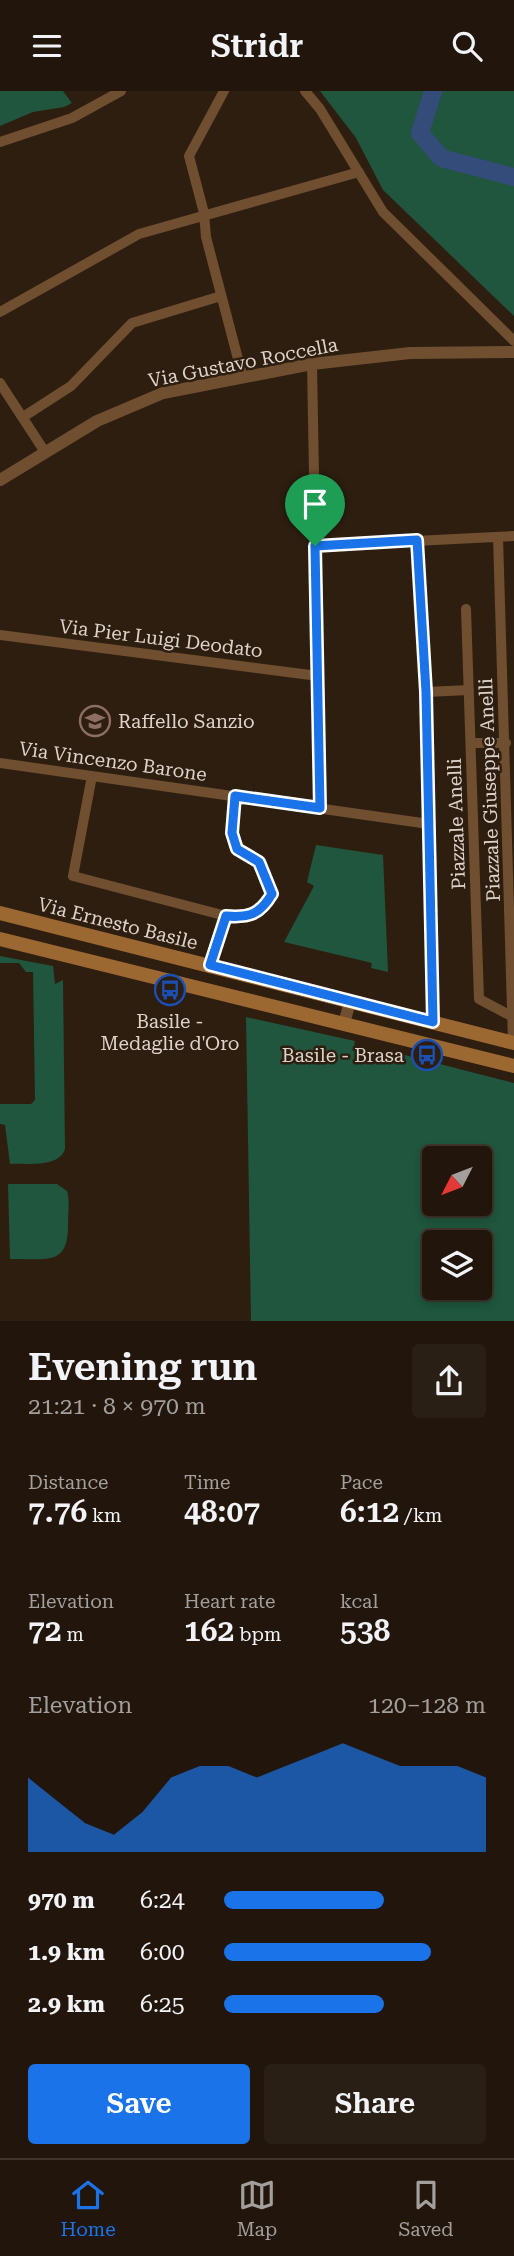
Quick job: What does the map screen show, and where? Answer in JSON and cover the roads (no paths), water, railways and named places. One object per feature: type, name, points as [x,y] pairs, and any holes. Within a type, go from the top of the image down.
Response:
[{"type":"main road","name":"Via Ernesto Basile","points":[[0,913],[514,1043]]},
{"type":"main road","points":[[0,939],[514,1066]]},
{"type":"street","points":[[98,103],[96,98],[103,91]]},
{"type":"street","points":[[0,142],[72,118],[121,91]]},
{"type":"street","points":[[224,91],[189,156],[204,213],[206,237],[243,378]]},
{"type":"street","points":[[305,91],[320,109],[383,212],[514,341]]},
{"type":"street","points":[[0,312],[12,302],[139,234],[204,213],[359,172]]},
{"type":"street","points":[[23,417],[71,386],[132,323],[221,296]]},
{"type":"street","name":"Via Gustavo Roccella","points":[[0,480],[97,421],[163,393],[312,364],[411,353],[514,352]]},
{"type":"street","points":[[312,364],[320,808]]},
{"type":"street","points":[[0,383],[45,452]]},
{"type":"street","points":[[315,546],[514,536]]},
{"type":"street","name":"Piazzale Giuseppe Anelli","points":[[498,537],[509,690],[506,743],[514,1043]]},
{"type":"street","points":[[417,540],[426,692],[433,1022]]},
{"type":"street","name":"Piazzale Anelli","points":[[466,609],[480,999],[513,1017]]},
{"type":"street","name":"Via Pier Luigi Deodato","points":[[0,635],[318,676]]},
{"type":"street","points":[[426,692],[469,690]]},
{"type":"street","points":[[471,743],[506,743]]},
{"type":"street","name":"Via Vincenzo Barone","points":[[0,763],[429,824]]},
{"type":"street","points":[[92,776],[73,876],[226,916],[248,918],[263,908],[272,894],[259,862],[237,849],[232,833],[235,796]]},
{"type":"street","points":[[210,965],[226,916]]},
{"type":"street","points":[[344,1024],[350,1001]]},
{"type":"waterway","points":[[433,91],[420,133],[441,158],[514,177]]},
{"type":"place","name":"Raffello Sanzio","points":[[95,721]]},
{"type":"place","name":"Basile - Medaglie d'Oro","points":[[170,990]]},
{"type":"place","name":"Basile - Brasa","points":[[427,1055]]}]
